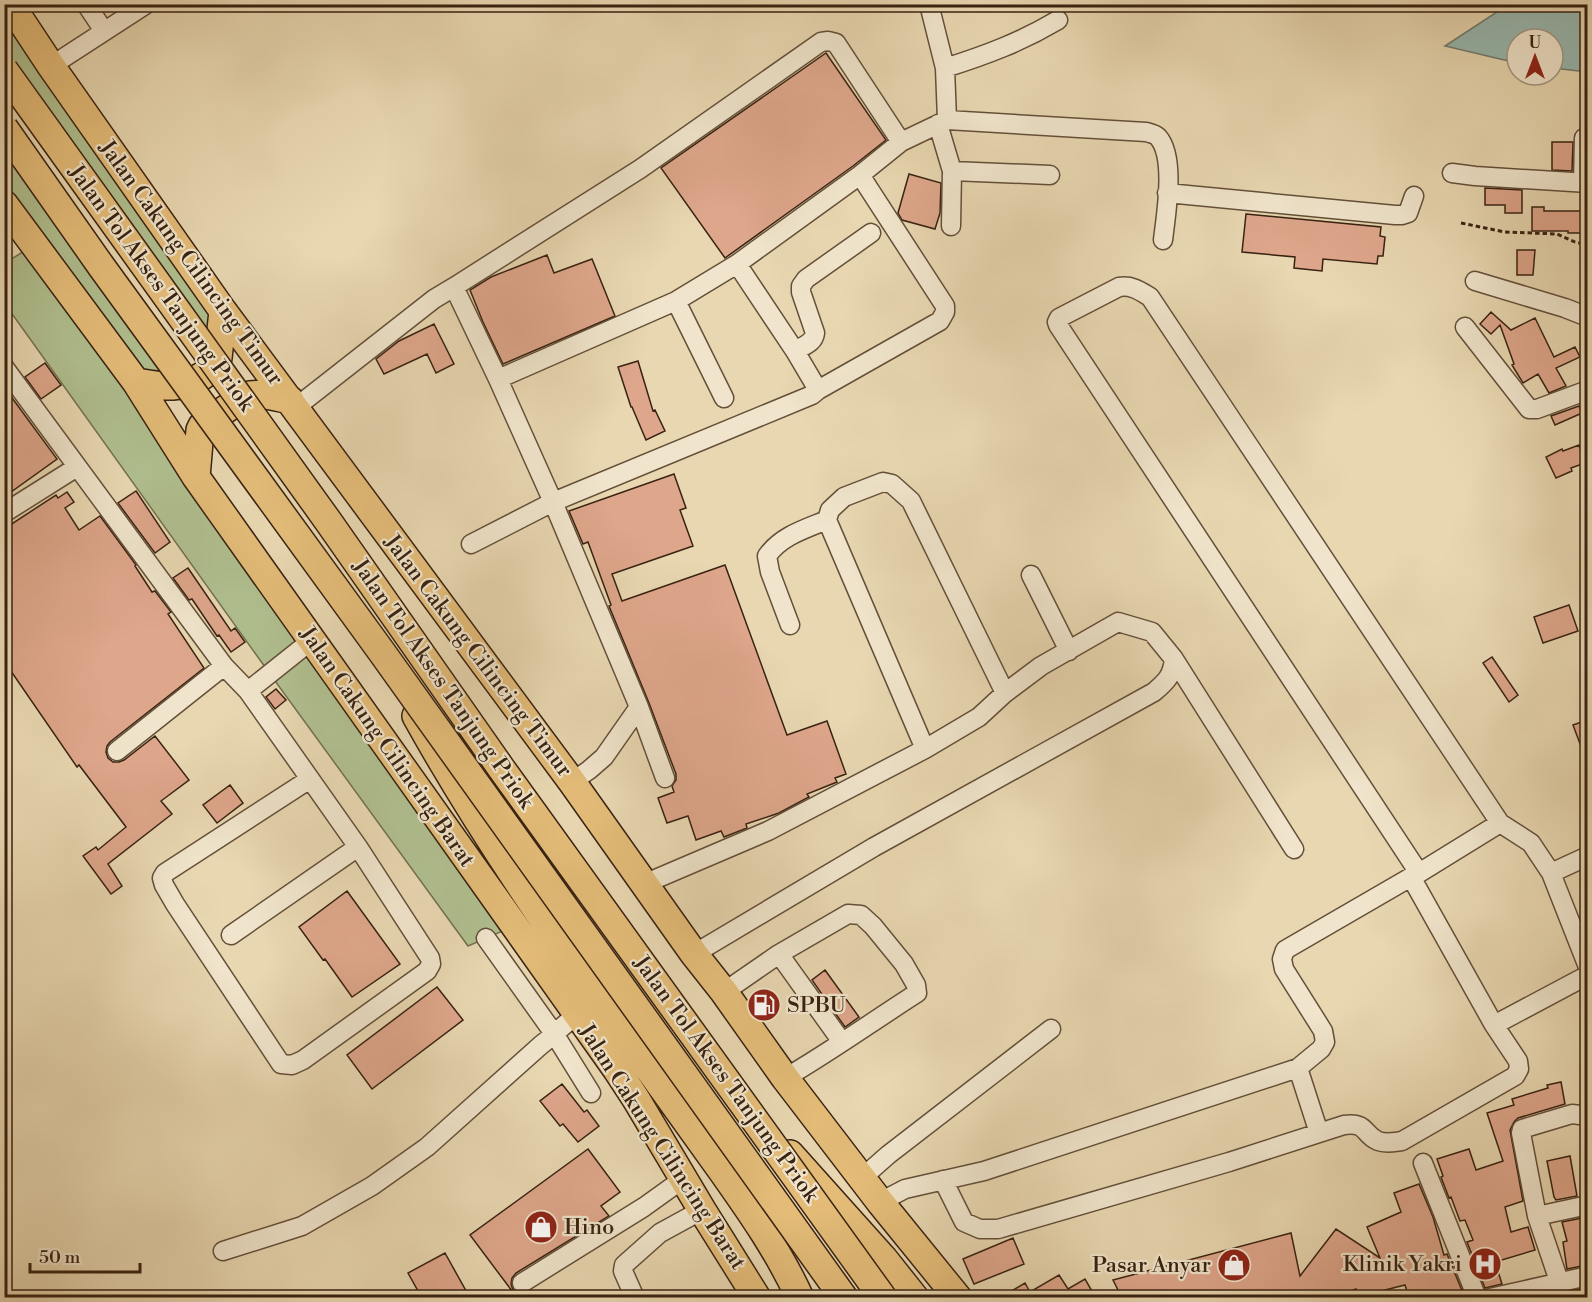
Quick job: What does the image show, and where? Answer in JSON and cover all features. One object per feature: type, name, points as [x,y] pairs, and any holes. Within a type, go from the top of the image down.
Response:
[{"type":"highway","name":"Jalan Cakung Cilincing Timur","points":[[10,4],[223,311],[572,782],[693,954],[724,992],[785,1078],[880,1202],[958,1298]]},
{"type":"highway","name":"Jalan Tol Akses Tanjung Priok","points":[[4,70],[328,521],[501,768],[883,1298]]},
{"type":"highway","name":"Jalan Tol Akses Tanjung Priok","points":[[4,128],[844,1298]]},
{"type":"highway","name":"Jalan Cakung Cilincing Barat","points":[[4,204],[136,382],[196,477],[617,1070],[757,1298]]},
{"type":"highway","points":[[136,382],[165,386],[187,385],[210,370],[218,358],[223,311]]},
{"type":"highway","points":[[196,477],[200,430],[207,422],[245,396],[262,395],[292,404]]},
{"type":"highway","points":[[381,651],[470,810],[561,948],[748,1208],[785,1266],[800,1298]]},
{"type":"highway","points":[[746,1107],[819,1184],[915,1298]]},
{"type":"street","points":[[86,4],[104,32]]},
{"type":"street","points":[[929,4],[945,68],[943,122],[953,178],[951,226]]},
{"type":"street","points":[[51,66],[145,5]]},
{"type":"street","points":[[945,68],[987,55],[1059,20]]},
{"type":"street","points":[[292,404],[434,299],[640,169],[821,42],[836,43],[901,142]]},
{"type":"street","points":[[498,379],[676,301],[737,264],[860,175],[901,142],[943,122],[1146,132],[1157,135],[1164,147],[1169,167],[1163,240]]},
{"type":"street","points":[[1452,173],[1585,183],[1584,138]]},
{"type":"street","points":[[952,171],[1050,175]]},
{"type":"street","points":[[471,544],[553,502],[812,395],[940,321],[945,312],[945,306],[860,175]]},
{"type":"street","points":[[1167,193],[1395,215],[1408,213],[1414,196]]},
{"type":"street","points":[[795,351],[814,338],[801,286],[806,279],[871,233]]},
{"type":"street","points":[[737,264],[818,390]]},
{"type":"street","points":[[1475,281],[1565,308],[1587,317]]},
{"type":"street","points":[[454,287],[553,502],[639,707],[665,778]]},
{"type":"street","points":[[943,1180],[964,1222],[980,1228],[998,1229],[1218,1165],[1344,1125],[1353,1124],[1363,1127],[1376,1140],[1388,1143],[1402,1141],[1515,1076],[1519,1069],[1518,1061],[1494,1025],[1415,875],[1058,325],[1059,318],[1119,287],[1136,289],[1150,297],[1500,823],[1531,843],[1551,873],[1587,967]]},
{"type":"street","points":[[676,301],[724,398]]},
{"type":"street","points":[[1465,327],[1529,409],[1537,409],[1587,390]]},
{"type":"street","points":[[4,367],[224,666],[248,691],[358,847],[430,958],[431,964],[428,971],[303,1060],[292,1065],[281,1064],[175,904],[162,878],[165,873],[310,779]]},
{"type":"street","points":[[4,513],[77,467]]},
{"type":"street","points":[[925,749],[827,520],[830,510],[844,497],[883,482],[892,484],[912,501],[1005,693]]},
{"type":"street","points":[[790,625],[770,572],[767,556],[773,547],[790,536],[827,520]]},
{"type":"street","points":[[1031,575],[1069,651]]},
{"type":"street","points":[[644,884],[768,831],[925,749],[979,717],[1005,693],[1041,666],[1118,622],[1152,632],[1174,658],[1294,849]]},
{"type":"street","points":[[248,691],[312,640]]},
{"type":"street","points":[[693,954],[874,847],[1154,692],[1164,684],[1172,672],[1174,658]]},
{"type":"street","points":[[117,751],[224,666]]},
{"type":"street","points":[[572,782],[604,757],[639,707]]},
{"type":"street","points":[[880,1202],[905,1189],[984,1172],[1298,1068],[1321,1049],[1325,1042],[1323,1031],[1284,969],[1282,959],[1285,950],[1500,823]]},
{"type":"street","points":[[231,935],[358,847]]},
{"type":"street","points":[[1551,873],[1587,856]]},
{"type":"street","points":[[724,992],[779,954],[848,914],[861,915],[904,964],[916,985],[917,993],[785,1078]]},
{"type":"street","points":[[486,938],[555,1035],[591,1093]]},
{"type":"street","points":[[779,954],[842,1042]]},
{"type":"street","points":[[1494,1025],[1587,975]]},
{"type":"street","points":[[223,1251],[302,1226],[372,1186],[428,1148],[541,1044],[555,1035],[562,1025],[577,1015]]},
{"type":"street","points":[[862,1178],[888,1155],[1051,1029]]},
{"type":"street","points":[[1298,1068],[1319,1133]]},
{"type":"street","points":[[1549,1288],[1538,1216],[1521,1133],[1522,1130],[1572,1114],[1587,1116]]},
{"type":"street","points":[[1424,1162],[1477,1298]]},
{"type":"street","points":[[522,1283],[644,1207],[683,1179]]},
{"type":"street","points":[[1538,1216],[1587,1205]]},
{"type":"street","points":[[635,1298],[623,1271],[624,1265],[660,1233],[702,1210]]},
{"type":"street","points":[[1490,1298],[1549,1288],[1587,1276]]},
{"type":"path","points":[[1461,223],[1505,232],[1557,234],[1587,245]]},
{"type":"green space","points":[[4,5],[223,311],[218,358],[5,70]]},
{"type":"green space","points":[[4,128],[190,383],[137,382],[514,926],[468,946],[5,304],[5,263],[34,245],[5,205]]},
{"type":"water","points":[[1509,4],[1587,5],[1587,72],[1565,69],[1565,27],[1505,27],[1505,60],[1445,46]]},
{"type":"building","points":[[826,53],[886,140],[725,258],[661,168]]},
{"type":"building","points":[[1552,142],[1573,142],[1572,171],[1552,170]]},
{"type":"building","points":[[909,174],[941,183],[940,213],[935,229],[902,220],[898,213]]},
{"type":"building","points":[[1485,188],[1522,190],[1522,213],[1505,213],[1505,205],[1485,205]]},
{"type":"building","points":[[1532,207],[1544,207],[1544,211],[1587,211],[1587,233],[1532,231]]},
{"type":"building","points":[[1246,214],[1381,227],[1380,236],[1385,237],[1383,256],[1378,256],[1377,264],[1323,259],[1322,271],[1294,268],[1295,257],[1242,252]]},
{"type":"building","points":[[1517,250],[1535,250],[1533,275],[1517,275]]},
{"type":"building","points":[[547,255],[554,273],[592,259],[615,316],[503,364],[470,290],[491,277]]},
{"type":"building","points":[[1491,312],[1511,330],[1535,318],[1554,357],[1575,347],[1580,357],[1556,368],[1566,386],[1549,393],[1538,374],[1523,383],[1512,365],[1514,364],[1500,325],[1491,334],[1480,324]]},
{"type":"building","points":[[434,324],[454,364],[436,373],[427,354],[384,374],[376,359],[399,341]]},
{"type":"building","points":[[638,361],[653,411],[655,410],[665,431],[646,440],[631,407],[618,367]]},
{"type":"building","points":[[45,363],[61,385],[41,399],[25,377]]},
{"type":"building","points":[[4,387],[57,459],[4,497]]},
{"type":"building","points":[[1579,406],[1582,413],[1555,425],[1551,416]]},
{"type":"building","points":[[1579,445],[1585,463],[1571,468],[1572,471],[1556,478],[1546,457],[1562,449],[1563,451]]},
{"type":"building","points":[[674,474],[686,508],[680,510],[693,546],[612,574],[622,601],[725,565],[787,735],[827,721],[846,774],[835,778],[837,782],[807,794],[809,797],[779,813],[746,824],[747,828],[724,837],[721,831],[696,840],[688,816],[667,823],[658,798],[674,792],[672,786],[676,780],[676,774],[609,606],[611,605],[588,542],[583,544],[569,511]]},
{"type":"building","points":[[136,491],[170,542],[155,553],[118,503]]},
{"type":"building","points":[[67,492],[74,502],[65,508],[79,530],[100,516],[136,565],[152,592],[155,591],[171,612],[168,614],[204,668],[107,746],[108,758],[113,762],[119,762],[155,736],[189,780],[161,801],[172,814],[108,864],[122,886],[111,894],[83,856],[96,847],[98,850],[126,827],[79,765],[77,767],[4,661],[4,529],[56,495],[58,498]]},
{"type":"building","points":[[188,568],[231,631],[235,628],[245,642],[231,652],[192,599],[189,600],[173,578]]},
{"type":"building","points":[[1569,605],[1578,631],[1543,643],[1534,617]]},
{"type":"building","points":[[1492,657],[1518,695],[1509,702],[1483,663]]},
{"type":"building","points":[[276,689],[286,700],[275,709],[266,697]]},
{"type":"building","points":[[1587,720],[1587,760],[1586,760],[1573,725]]},
{"type":"building","points":[[230,785],[243,803],[217,823],[203,805]]},
{"type":"building","points":[[347,891],[400,964],[352,997],[299,927]]},
{"type":"building","points":[[825,970],[859,1017],[845,1027],[812,980]]},
{"type":"building","points":[[437,987],[463,1020],[372,1089],[347,1055]]},
{"type":"building","points":[[1561,1082],[1565,1104],[1518,1118],[1510,1130],[1523,1201],[1505,1207],[1511,1232],[1528,1227],[1535,1250],[1495,1262],[1502,1284],[1485,1288],[1467,1242],[1473,1240],[1465,1220],[1460,1221],[1451,1197],[1449,1198],[1437,1159],[1469,1149],[1476,1170],[1503,1161],[1487,1113],[1514,1105],[1512,1099]]},
{"type":"building","points":[[562,1084],[584,1112],[587,1110],[599,1126],[578,1142],[563,1124],[560,1126],[540,1101]]},
{"type":"building","name":"Hino","points":[[588,1149],[620,1192],[601,1206],[609,1216],[516,1273],[512,1278],[512,1291],[470,1235]]},
{"type":"building","points":[[1570,1156],[1577,1196],[1556,1200],[1547,1161]]},
{"type":"building","points":[[1419,1184],[1433,1217],[1444,1255],[1447,1254],[1465,1298],[1409,1298],[1405,1285],[1381,1291],[1384,1298],[1359,1298],[1356,1289],[1330,1298],[1149,1298],[1146,1293],[1122,1298],[1113,1280],[1291,1233],[1300,1276],[1336,1229],[1380,1258],[1367,1227],[1401,1212],[1394,1193]]},
{"type":"building","points":[[1587,1217],[1587,1265],[1567,1269],[1563,1242],[1567,1241],[1562,1222]]},
{"type":"building","points":[[1013,1238],[1024,1264],[974,1284],[963,1259]]},
{"type":"building","points":[[445,1253],[470,1298],[422,1298],[408,1273]]},
{"type":"building","points":[[1059,1275],[1068,1289],[1085,1279],[1096,1298],[1000,1298],[1025,1283],[1030,1292]]},
{"type":"building","points":[[1587,1288],[1587,1298],[1561,1298],[1560,1294]]},
{"type":"place","name":"SPBU","points":[[764,1005]]},
{"type":"place","name":"Hino","points":[[541,1227]]},
{"type":"place","name":"Klinik Yakri","points":[[1485,1264]]},
{"type":"place","name":"Pasar Anyar","points":[[1234,1265]]}]
